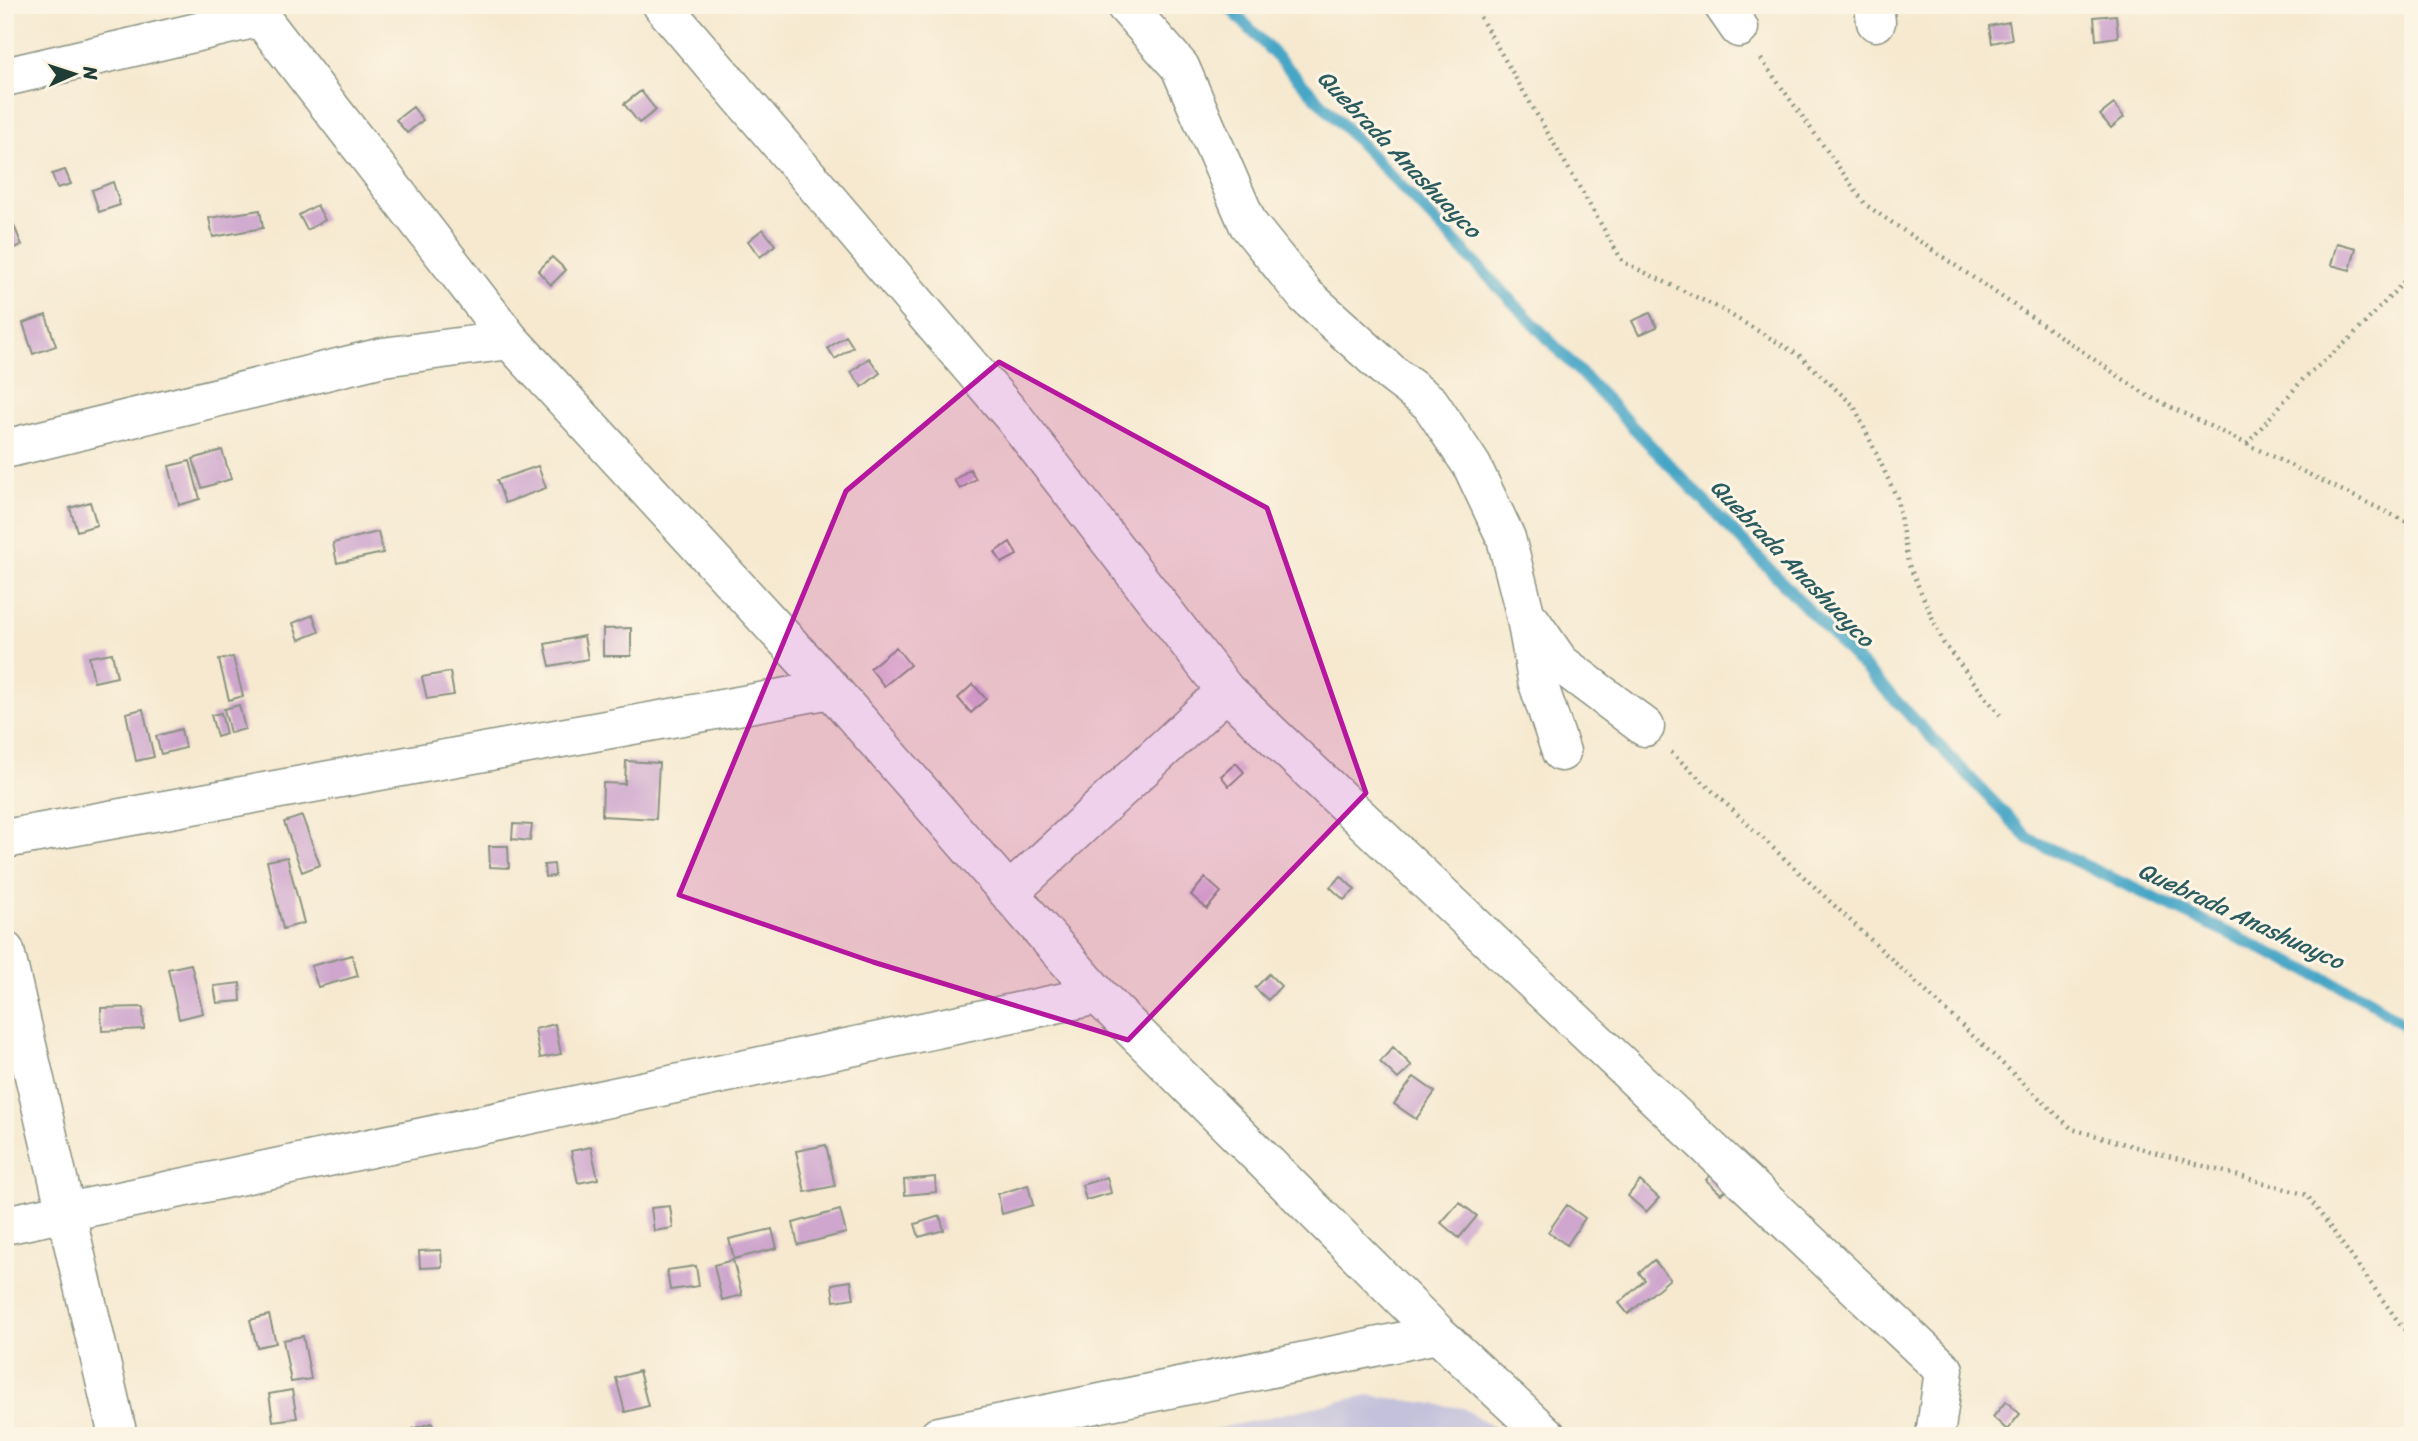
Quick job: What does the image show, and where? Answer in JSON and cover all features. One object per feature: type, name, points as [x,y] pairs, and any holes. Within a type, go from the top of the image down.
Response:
[{"type":"street","points":[[662,5],[1015,419],[1226,691],[1944,1370],[1935,1436]]},
{"type":"street","points":[[1125,5],[1180,67],[1248,224],[1306,296],[1391,373],[1430,403],[1472,466],[1506,538],[1525,613],[1536,680],[1561,752]]},
{"type":"street","points":[[5,77],[257,11],[510,340],[831,689],[1098,995],[1438,1334],[1547,1436]]},
{"type":"street","points":[[5,449],[383,357],[510,340]]},
{"type":"street","points":[[1525,613],[1560,663],[1645,727]]},
{"type":"street","points":[[5,839],[831,689]]},
{"type":"street","points":[[1010,892],[1226,691]]},
{"type":"street","points":[[5,951],[118,1436]]},
{"type":"street","points":[[5,1225],[1098,995]]},
{"type":"street","points":[[939,1436],[1438,1334]]},
{"type":"path","points":[[1473,5],[1623,262],[1719,308],[1799,355],[1854,406],[1897,498],[1908,563],[1944,644],[2000,715]]},
{"type":"path","points":[[1731,16],[1866,205],[2148,396],[2413,525]]},
{"type":"path","points":[[2247,444],[2304,379],[2353,337],[2413,272]]},
{"type":"path","points":[[1645,727],[2072,1129],[2307,1195],[2403,1328],[2413,1337]]},
{"type":"highlighted area","points":[[999,362],[1267,508],[1366,793],[1128,1040],[873,962],[679,895],[846,491]]},
{"type":"shaded area","points":[[1368,1395],[1463,1408],[1508,1436],[1184,1436]]},
{"type":"building","points":[[2116,15],[2118,37],[2096,40],[2094,17]]},
{"type":"building","points":[[2009,22],[2012,39],[1992,43],[1989,26]]},
{"type":"building","points":[[641,91],[656,110],[639,123],[624,104]]},
{"type":"building","points":[[2114,104],[2124,117],[2111,128],[2100,115]]},
{"type":"building","points":[[413,107],[423,120],[407,133],[396,120]]},
{"type":"building","points":[[65,170],[71,184],[57,188],[52,174]]},
{"type":"building","points":[[113,182],[120,205],[99,212],[92,190]]},
{"type":"building","points":[[317,205],[325,220],[307,230],[299,215]]},
{"type":"building","points":[[260,210],[263,228],[213,237],[209,218]]},
{"type":"building","points":[[12,221],[22,245],[5,252],[5,224]]},
{"type":"building","points":[[763,229],[775,245],[760,257],[748,241]]},
{"type":"building","points":[[2337,243],[2356,248],[2350,270],[2331,265]]},
{"type":"building","points":[[552,257],[566,270],[551,285],[538,271]]},
{"type":"building","points":[[1650,313],[1657,327],[1639,335],[1632,321]]},
{"type":"building","points":[[46,315],[56,346],[33,354],[23,323]]},
{"type":"building","points":[[846,336],[853,347],[835,359],[828,348]]},
{"type":"building","points":[[869,358],[880,373],[862,387],[851,372]]},
{"type":"building","points":[[222,450],[231,479],[202,488],[193,459]]},
{"type":"building","points":[[190,461],[200,499],[179,505],[169,466]]},
{"type":"building","points":[[538,466],[546,488],[505,503],[497,480]]},
{"type":"building","points":[[970,469],[976,479],[960,489],[954,480]]},
{"type":"building","points":[[90,502],[97,525],[77,531],[70,508]]},
{"type":"building","points":[[378,532],[383,553],[337,563],[333,543]]},
{"type":"building","points":[[1010,542],[1017,555],[1002,563],[995,552]]},
{"type":"building","points":[[313,615],[319,632],[299,640],[293,623]]},
{"type":"building","points":[[631,628],[631,656],[603,656],[603,629]]},
{"type":"building","points":[[584,636],[588,659],[550,666],[545,644]]},
{"type":"building","points":[[896,647],[910,665],[884,686],[870,668]]},
{"type":"building","points":[[112,653],[117,677],[94,682],[89,657]]},
{"type":"building","points":[[233,657],[243,696],[229,700],[219,660]]},
{"type":"building","points":[[450,672],[454,695],[427,699],[422,677]]},
{"type":"building","points":[[973,684],[986,699],[971,713],[958,698]]},
{"type":"building","points":[[239,705],[245,729],[230,733],[224,709]]},
{"type":"building","points":[[143,709],[154,757],[136,761],[126,713]]},
{"type":"building","points":[[221,713],[226,734],[217,737],[211,715]]},
{"type":"building","points":[[181,729],[185,748],[161,754],[156,736]]},
{"type":"building","points":[[626,761],[659,763],[656,819],[602,816],[603,783],[625,784]]},
{"type":"building","points":[[1236,763],[1244,772],[1229,786],[1221,776]]},
{"type":"building","points":[[302,816],[320,865],[302,872],[284,822]]},
{"type":"building","points":[[513,824],[532,825],[530,841],[512,839]]},
{"type":"building","points":[[489,846],[508,846],[509,868],[490,867]]},
{"type":"building","points":[[287,857],[304,923],[283,929],[267,861]]},
{"type":"building","points":[[554,864],[555,876],[545,877],[544,865]]},
{"type":"building","points":[[1341,876],[1355,890],[1344,900],[1330,887]]},
{"type":"building","points":[[1205,878],[1221,892],[1207,909],[1191,895]]},
{"type":"building","points":[[352,955],[358,976],[318,987],[311,966]]},
{"type":"building","points":[[191,964],[203,1013],[179,1019],[168,969]]},
{"type":"building","points":[[1269,974],[1281,986],[1268,1000],[1255,988]]},
{"type":"building","points":[[240,983],[241,1001],[217,1003],[214,986]]},
{"type":"building","points":[[143,1007],[144,1029],[102,1031],[101,1008]]},
{"type":"building","points":[[555,1024],[561,1054],[540,1058],[535,1029]]},
{"type":"building","points":[[1393,1047],[1412,1066],[1398,1079],[1380,1062]]},
{"type":"building","points":[[1414,1077],[1435,1092],[1416,1119],[1394,1104]]},
{"type":"building","points":[[826,1145],[835,1186],[805,1192],[796,1151]]},
{"type":"building","points":[[591,1147],[598,1179],[578,1183],[571,1151]]},
{"type":"building","points":[[1719,1166],[1734,1180],[1721,1194],[1706,1180]]},
{"type":"building","points":[[935,1177],[936,1192],[905,1195],[904,1180]]},
{"type":"building","points":[[1107,1177],[1111,1193],[1086,1200],[1082,1185]]},
{"type":"building","points":[[1640,1181],[1659,1198],[1646,1212],[1628,1196]]},
{"type":"building","points":[[1028,1185],[1033,1205],[1002,1214],[998,1194]]},
{"type":"building","points":[[1459,1202],[1477,1216],[1459,1238],[1441,1223]]},
{"type":"building","points":[[1567,1205],[1585,1218],[1567,1245],[1548,1232]]},
{"type":"building","points":[[670,1206],[673,1228],[654,1231],[651,1208]]},
{"type":"building","points":[[840,1210],[846,1233],[798,1245],[793,1223]]},
{"type":"building","points":[[940,1216],[944,1230],[919,1237],[915,1224]]},
{"type":"building","points":[[772,1229],[777,1248],[734,1259],[729,1239]]},
{"type":"building","points":[[441,1250],[442,1267],[420,1268],[419,1251]]},
{"type":"building","points":[[733,1260],[742,1295],[722,1300],[714,1265]]},
{"type":"building","points":[[1654,1260],[1670,1279],[1628,1314],[1619,1303],[1645,1280],[1639,1273]]},
{"type":"building","points":[[696,1266],[699,1286],[670,1290],[667,1270]]},
{"type":"building","points":[[851,1281],[854,1298],[834,1301],[832,1284]]},
{"type":"building","points":[[269,1315],[276,1343],[257,1347],[250,1320]]},
{"type":"building","points":[[303,1336],[311,1379],[291,1382],[283,1340]]},
{"type":"building","points":[[639,1371],[648,1406],[625,1412],[616,1378]]},
{"type":"building","points":[[292,1390],[297,1418],[273,1421],[269,1394]]},
{"type":"building","points":[[2006,1401],[2020,1414],[2007,1430],[1993,1417]]},
{"type":"building","points":[[432,1423],[435,1436],[416,1436],[414,1428]]},
{"type":"waterway","name":"Quebrada Anashuayco","points":[[1227,5],[2029,839],[2366,998],[2413,1032]]}]
